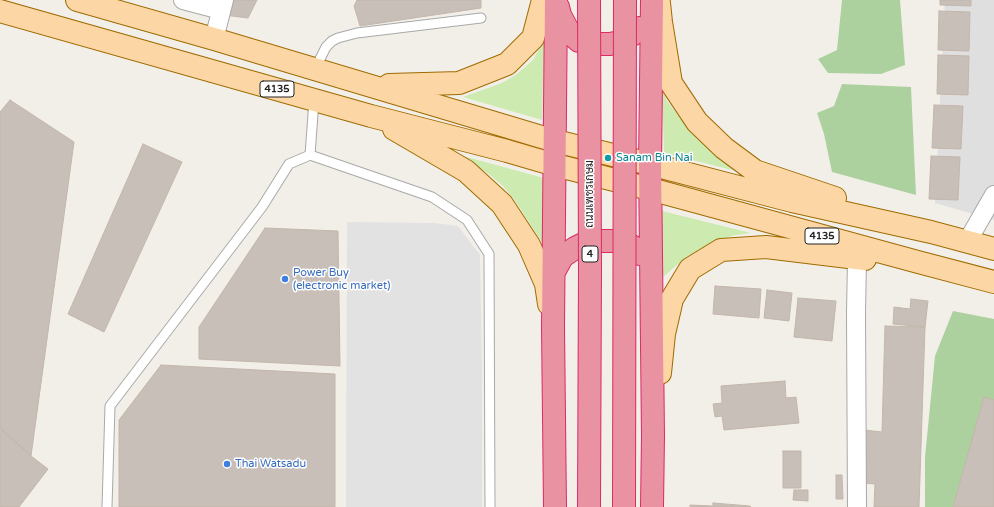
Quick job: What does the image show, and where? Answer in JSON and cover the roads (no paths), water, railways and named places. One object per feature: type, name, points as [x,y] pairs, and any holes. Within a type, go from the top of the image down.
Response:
[{"type":"highway","name":"ถนนเพชรเกษม","points":[[589,0],[589,507]]},
{"type":"highway","points":[[624,507],[625,0]]},
{"type":"highway","points":[[552,1],[570,32],[579,41],[596,44],[620,42],[632,35],[654,5]]},
{"type":"highway","points":[[552,1],[555,141],[553,326],[555,507]]},
{"type":"highway","points":[[652,507],[653,436],[650,164],[654,5]]},
{"type":"highway","points":[[554,272],[562,257],[585,243],[599,240],[618,241],[632,246],[640,254],[651,279]]},
{"type":"main road","name":"4135","points":[[87,1],[555,141],[792,201],[931,232],[994,249]]},
{"type":"main road","points":[[370,86],[459,83],[507,64],[532,38],[552,1]]},
{"type":"main road","points":[[654,5],[661,22],[671,83],[697,122],[724,148],[755,171],[931,232]]},
{"type":"main road","name":"4135","points":[[0,11],[371,116],[650,189],[994,282]]},
{"type":"main road","points":[[371,116],[466,171],[502,204],[529,245],[546,284],[553,326]]},
{"type":"main road","points":[[653,436],[664,334],[672,299],[690,269],[721,250],[766,247],[857,259],[918,262]]},
{"type":"street","points":[[183,0],[223,5],[214,39]]},
{"type":"street","points":[[967,242],[994,195]]},
{"type":"street","points":[[857,259],[857,507]]},
{"type":"lane","points":[[315,69],[326,47],[338,38],[357,33],[481,18]]},
{"type":"lane","points":[[310,155],[314,100]]},
{"type":"lane","points":[[107,507],[110,406],[262,208],[289,164],[310,155],[432,197],[467,220],[490,254],[490,507]]},
{"type":"place","name":"Sanam Bin Nai","points":[[608,158]]},
{"type":"place","name":"Power Buy (electronic market)","points":[[285,279]]},
{"type":"place","name":"Thai Watsadu","points":[[227,464]]}]
